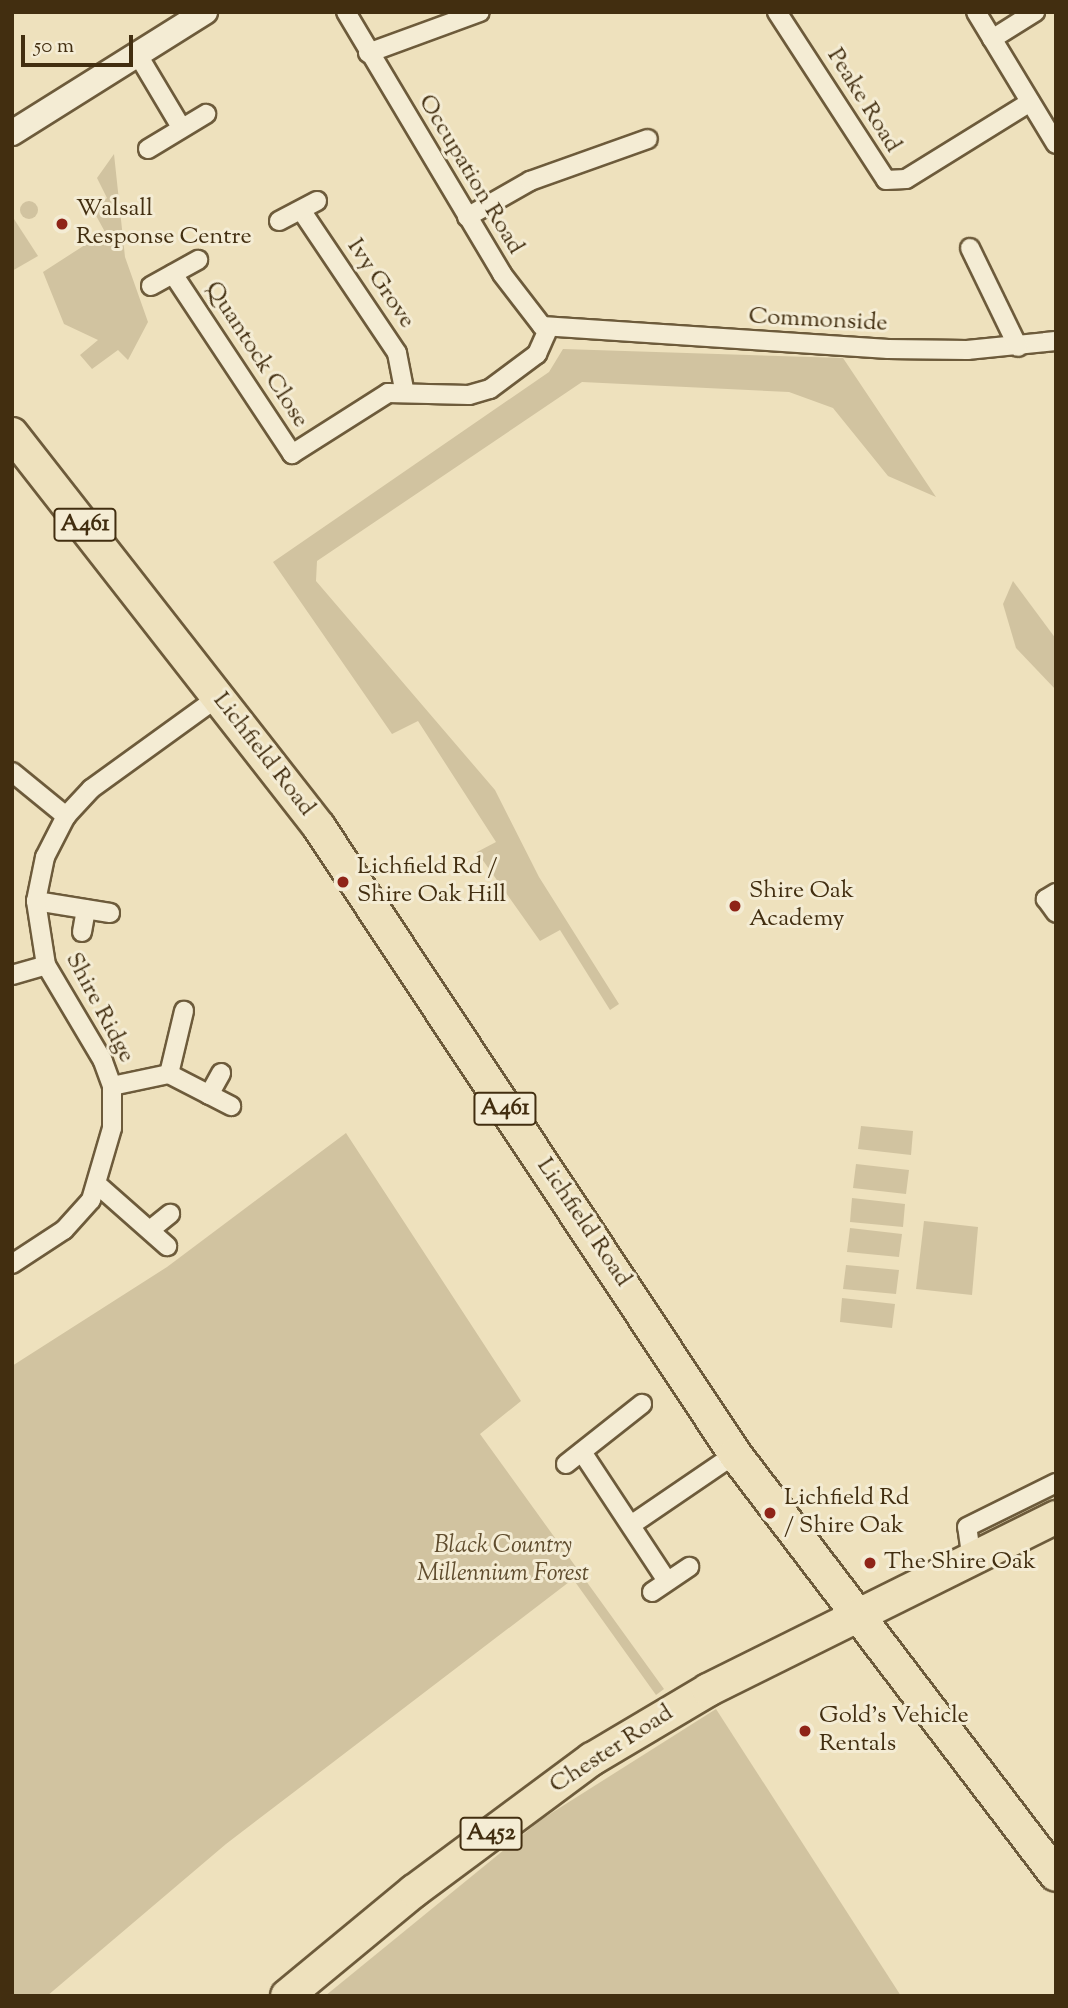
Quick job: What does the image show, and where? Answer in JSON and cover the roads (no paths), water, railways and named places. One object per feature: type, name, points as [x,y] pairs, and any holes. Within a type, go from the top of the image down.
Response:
[{"type":"highway","name":"Lichfield Road","points":[[12,434],[218,697],[347,868],[735,1454],[1056,1875]]},
{"type":"highway","name":"Chester Road","points":[[287,1996],[414,1891],[592,1759],[708,1690],[1056,1517]]},
{"type":"main road","points":[[12,133],[205,12]]},
{"type":"street","name":"Occupation Road","points":[[346,12],[521,303],[548,329]]},
{"type":"street","points":[[368,52],[480,12]]},
{"type":"street","name":"Peake Road","points":[[777,12],[886,180],[906,179],[1030,102]]},
{"type":"street","points":[[976,12],[1056,144]]},
{"type":"street","points":[[992,39],[1035,12]]},
{"type":"street","points":[[138,55],[181,127]]},
{"type":"street","points":[[148,149],[206,114]]},
{"type":"street","points":[[467,217],[530,181],[630,155],[648,139]]},
{"type":"street","points":[[279,221],[317,201]]},
{"type":"street","name":"Ivy Grove","points":[[301,209],[397,353],[404,390]]},
{"type":"street","points":[[970,248],[1018,347]]},
{"type":"street","name":"Quantock Close","points":[[150,286],[198,260]]},
{"type":"street","name":"Quantock Close","points":[[173,274],[292,454],[388,393],[404,390],[469,395],[490,389],[537,354],[548,329]]},
{"type":"street","name":"Commonside","points":[[548,329],[577,333],[888,349],[1018,347],[1056,341]]},
{"type":"street","name":"Shire Ridge","points":[[12,1264],[64,1230],[99,1186],[108,1157],[112,1086],[46,965],[36,901],[45,857],[66,816],[90,789],[218,697]]},
{"type":"street","points":[[12,772],[66,816]]},
{"type":"street","points":[[36,901],[110,913]]},
{"type":"street","name":"Shire Ridge","points":[[82,932],[86,909]]},
{"type":"street","points":[[12,975],[46,965]]},
{"type":"street","points":[[169,1073],[184,1011]]},
{"type":"street","points":[[179,1035],[197,1040]]},
{"type":"street","points":[[112,1086],[169,1073],[231,1106]]},
{"type":"street","points":[[209,1095],[221,1073]]},
{"type":"street","points":[[99,1186],[167,1246]]},
{"type":"street","points":[[150,1230],[170,1214]]},
{"type":"street","points":[[566,1464],[642,1405]]},
{"type":"street","points":[[582,1452],[667,1581]]},
{"type":"street","points":[[631,1525],[735,1454]]},
{"type":"street","points":[[972,1561],[967,1527],[1056,1483]]},
{"type":"street","points":[[652,1592],[690,1567]]},
{"type":"place","name":"Walsall Response Centre","points":[[62,224]]},
{"type":"place","name":"Lichfield Rd / Shire Oak Hill","points":[[343,882]]},
{"type":"place","name":"Shire Oak Academy","points":[[735,906]]},
{"type":"place","name":"Lichfield Rd / Shire Oak","points":[[770,1513]]},
{"type":"place","name":"The Shire Oak","points":[[870,1563]]},
{"type":"place","name":"Gold's Vehicle Rentals","points":[[805,1731]]},
{"type":"park label","name":"Black Country Millennium Forest","points":[[503,1561]]}]
